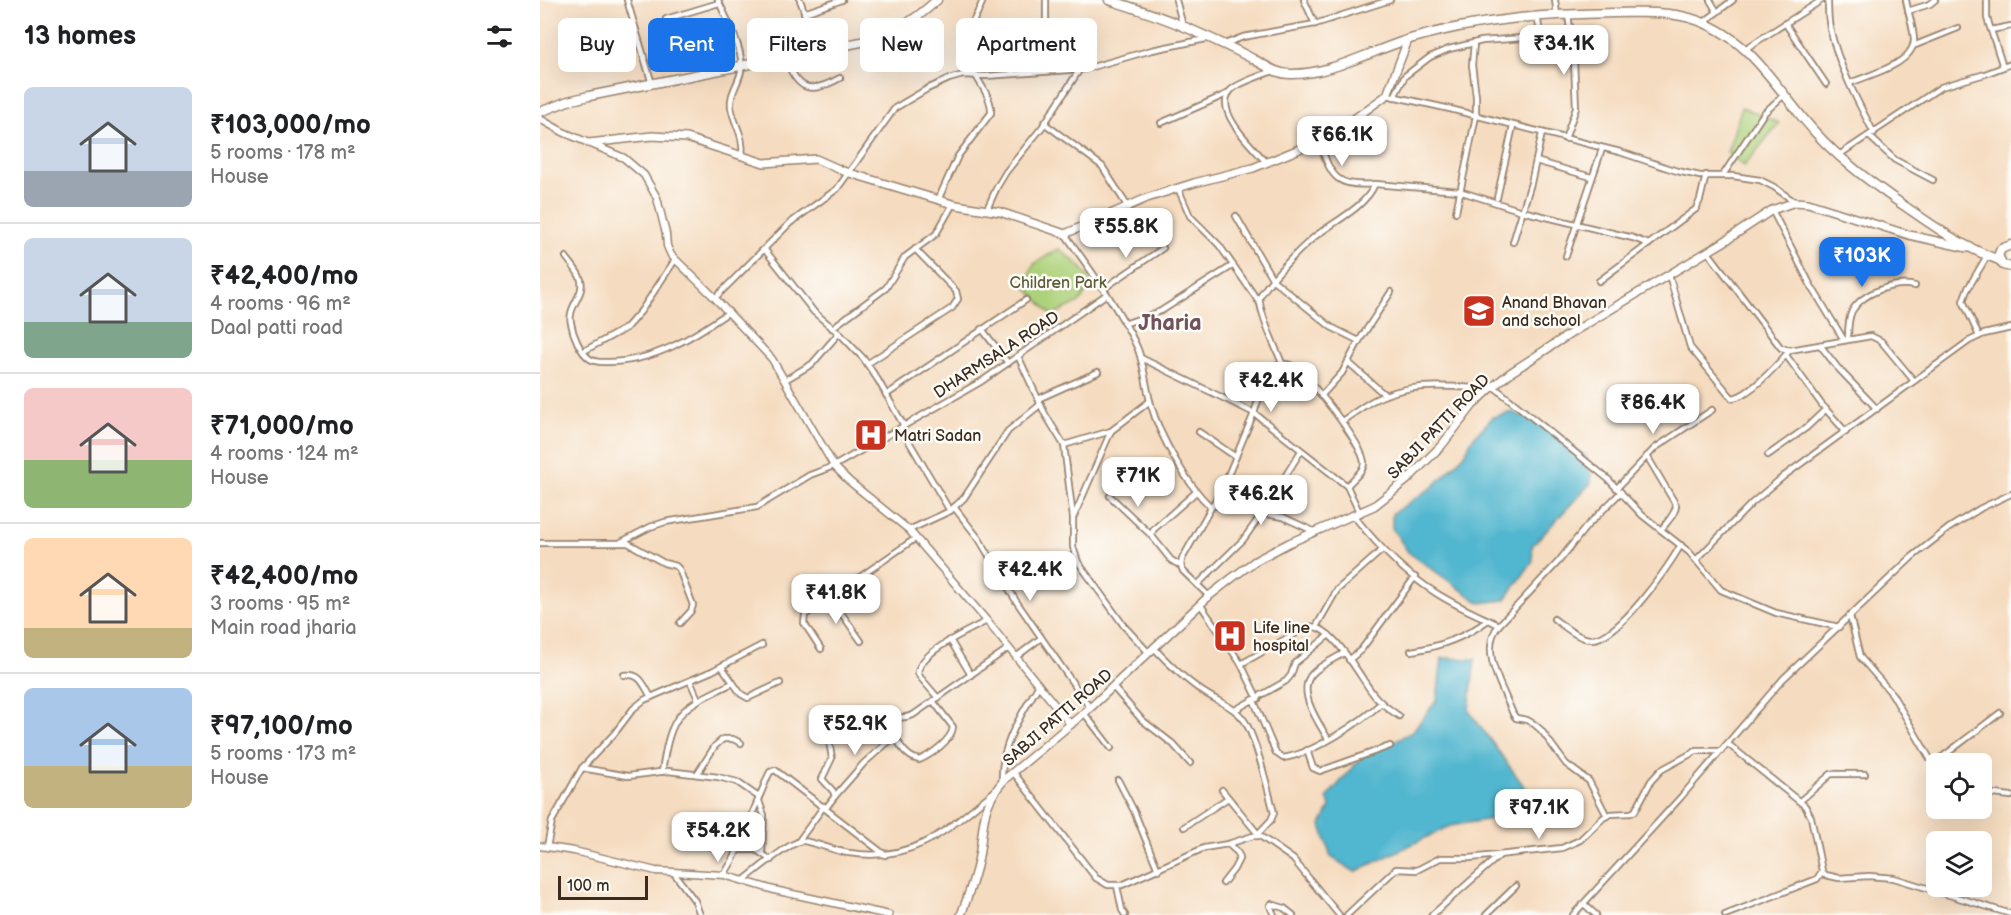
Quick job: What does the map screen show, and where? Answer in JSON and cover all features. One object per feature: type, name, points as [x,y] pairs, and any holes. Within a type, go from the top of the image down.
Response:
[{"type":"highway","points":[[848,44],[898,30],[916,20],[937,0]]},
{"type":"highway","points":[[1109,0],[1183,26],[1273,70],[1287,74],[1317,70],[1347,62],[1408,40],[1472,24],[1557,14],[1639,13],[1687,17],[1727,34],[1745,49],[1814,131],[1880,189],[1969,249],[2011,267]]},
{"type":"highway","points":[[540,112],[568,101],[747,64]]},
{"type":"highway","points":[[1999,260],[2001,249],[2011,245]]},
{"type":"main road","points":[[589,143],[652,136],[687,138],[764,163],[816,159],[836,169],[938,200],[1000,212],[1065,234],[1178,188],[1267,163],[1340,129],[1390,96],[1408,40]]},
{"type":"main road","name":"SABJI PATTI ROAD","points":[[961,915],[977,866],[985,810],[994,792],[1012,772],[1071,725],[1209,596],[1255,561],[1313,531],[1357,515],[1374,506],[1407,480],[1442,445],[1457,424],[1491,388],[1533,357],[1708,252],[1772,210],[1795,202],[1823,207],[1909,235],[1969,249]]},
{"type":"street","points":[[627,0],[652,84]]},
{"type":"street","points":[[800,0],[806,18]]},
{"type":"street","points":[[804,13],[842,0]]},
{"type":"street","points":[[938,200],[958,156],[991,113],[990,105],[969,63],[965,48],[983,0]]},
{"type":"street","points":[[1012,74],[1014,48],[1046,31],[1046,0]]},
{"type":"street","points":[[1176,0],[1183,26]]},
{"type":"street","points":[[1304,0],[1315,24]]},
{"type":"street","points":[[1224,45],[1243,37],[1315,24],[1390,0]]},
{"type":"street","points":[[1555,0],[1557,14]]},
{"type":"street","points":[[1710,0],[1717,12]]},
{"type":"street","points":[[1703,23],[1732,0]]},
{"type":"street","points":[[1745,49],[1822,0]]},
{"type":"street","points":[[1828,0],[1832,33],[1871,134],[1895,160],[1933,180]]},
{"type":"street","points":[[1850,82],[1901,62],[1912,46],[1914,41],[1905,0]]},
{"type":"street","points":[[1908,11],[1930,4],[1935,0]]},
{"type":"street","points":[[1987,0],[1987,18],[2003,67]]},
{"type":"street","points":[[669,18],[719,2],[737,44],[741,65],[731,105],[741,132],[742,156]]},
{"type":"street","points":[[1565,139],[1576,108],[1574,61],[1568,14]]},
{"type":"street","points":[[1537,16],[1540,32],[1536,37],[1492,40],[1440,53],[1422,62],[1405,76],[1390,96],[1620,152],[1677,171],[1706,176],[1723,175],[1760,180],[1795,202]]},
{"type":"street","points":[[1785,23],[1826,84]]},
{"type":"street","points":[[1991,30],[2011,26]]},
{"type":"street","points":[[1912,46],[1958,28]]},
{"type":"street","points":[[1097,65],[1209,38]]},
{"type":"street","points":[[1456,212],[1476,116],[1472,65],[1474,43]]},
{"type":"street","points":[[1839,155],[1941,87],[2011,64]]},
{"type":"street","points":[[1161,123],[1229,93],[1236,87],[1273,70]]},
{"type":"street","points":[[791,72],[794,78],[804,86],[818,88],[840,78]]},
{"type":"street","points":[[715,298],[801,214],[837,189],[896,108],[927,88],[963,75],[1039,72]]},
{"type":"street","points":[[987,209],[1006,172],[1044,123],[1078,72]]},
{"type":"street","points":[[1229,93],[1226,105],[1237,129],[1267,163]]},
{"type":"street","points":[[1723,175],[1764,114],[1785,94]]},
{"type":"street","points":[[540,119],[563,132],[624,158],[644,175],[657,198],[667,246],[675,260],[729,312],[772,359],[834,466],[909,530],[987,621],[1071,725]]},
{"type":"street","points":[[1044,123],[1102,166],[1128,207]]},
{"type":"street","points":[[1497,198],[1513,126]]},
{"type":"street","points":[[1513,242],[1542,133]]},
{"type":"street","points":[[1318,140],[1332,175],[1344,183],[1359,186],[1375,184],[1459,191],[1522,211],[1649,244]]},
{"type":"street","points":[[1566,256],[1602,148]]},
{"type":"street","points":[[1536,161],[1591,177]]},
{"type":"street","points":[[1599,281],[1696,209],[1706,176]]},
{"type":"street","points":[[1259,302],[1263,292],[1300,250],[1371,193],[1375,184]]},
{"type":"street","points":[[1178,188],[1190,216],[1219,245],[1259,302],[1282,363]]},
{"type":"street","points":[[832,327],[886,288],[904,256],[936,234],[953,204]]},
{"type":"street","points":[[1772,210],[1810,284],[1846,340]]},
{"type":"street","points":[[1236,216],[1273,280],[1331,327],[1359,341]]},
{"type":"street","points":[[1065,234],[1124,324],[1141,358],[1150,401],[1175,458],[1196,492],[1212,506],[1283,517],[1313,531]]},
{"type":"street","name":"DHARMSALA ROAD","points":[[621,542],[643,530],[665,522],[757,507],[810,475],[834,466],[982,381],[1163,248]]},
{"type":"street","points":[[867,364],[952,308],[958,299],[956,291],[915,249]]},
{"type":"street","points":[[765,250],[814,312],[839,333],[867,364],[952,509],[979,539],[1007,587],[1111,748]]},
{"type":"street","points":[[1708,252],[1777,345],[1788,353],[1826,409],[1846,432]]},
{"type":"street","points":[[1979,336],[1964,302],[1967,290],[1988,256]]},
{"type":"street","points":[[566,257],[581,280],[580,290],[571,308],[570,317],[574,334],[591,359],[599,362],[619,362],[644,357],[682,342],[729,312]]},
{"type":"street","points":[[584,351],[626,328],[675,260]]},
{"type":"street","points":[[1124,324],[1161,311],[1232,266]]},
{"type":"street","points":[[1669,275],[1690,347],[1732,398],[1742,394],[1788,353],[1871,336],[1881,341],[1914,381]]},
{"type":"street","points":[[1846,340],[1850,315],[1856,306],[1874,293],[1896,284],[1915,286]]},
{"type":"street","points":[[1321,396],[1342,373],[1359,341],[1391,292]]},
{"type":"street","points":[[886,394],[1026,300]]},
{"type":"street","points":[[982,328],[1008,363]]},
{"type":"street","points":[[1696,560],[1752,503],[1784,476],[1979,336],[2011,328]]},
{"type":"street","points":[[785,380],[812,364],[839,333]]},
{"type":"street","points":[[1820,345],[1837,368],[1877,409]]},
{"type":"street","points":[[1012,772],[1096,878],[1108,885],[1117,886],[1204,848],[1228,844],[1257,835],[1271,820],[1274,813],[1246,722],[1235,710],[1189,681],[1124,626],[1078,562],[1073,547],[1073,518],[1064,445],[1018,356]]},
{"type":"street","points":[[1141,358],[1254,413],[1347,486],[1357,515],[1382,550],[1433,592],[1499,625]]},
{"type":"street","points":[[1348,362],[1385,395]]},
{"type":"street","points":[[1181,566],[1185,553],[1224,485],[1269,371],[1276,365],[1288,364],[1299,372],[1342,421],[1362,456],[1364,464],[1361,471],[1347,486]]},
{"type":"street","points":[[909,530],[952,509],[972,488],[1008,431],[1040,402],[1098,372]]},
{"type":"street","points":[[1342,421],[1373,400],[1400,390],[1416,387],[1491,388],[1608,478],[1642,515],[1681,545],[1716,586],[1729,595],[1776,613],[1839,627]]},
{"type":"street","points":[[1064,445],[1111,431],[1150,401]]},
{"type":"street","points":[[1768,455],[1806,428],[1826,409]]},
{"type":"street","points":[[1607,816],[1589,782],[1566,764],[1534,724],[1516,718],[1513,714],[1497,674],[1491,652],[1491,637],[1647,456],[1662,443],[1712,410]]},
{"type":"street","points":[[1073,518],[1111,431]]},
{"type":"street","points":[[1199,432],[1236,457]]},
{"type":"street","points":[[1197,585],[1237,547],[1261,515],[1301,451]]},
{"type":"street","points":[[1647,456],[1676,505],[1673,514],[1661,530]]},
{"type":"street","points":[[1151,535],[1154,528],[1196,492]]},
{"type":"street","points":[[1573,915],[1728,744],[1783,679],[1912,557],[1949,528],[1981,508],[2011,494]]},
{"type":"street","points":[[1110,496],[1209,596]]},
{"type":"street","points":[[821,650],[804,623],[804,618],[811,610],[916,538]]},
{"type":"street","points":[[540,543],[621,542],[633,545],[664,563],[676,566],[693,605],[691,611],[680,622]]},
{"type":"street","points":[[1554,619],[1587,639],[1603,637],[1653,587],[1681,545]]},
{"type":"street","points":[[1316,627],[1337,591],[1382,550]]},
{"type":"street","points":[[1349,660],[1361,650],[1415,578]]},
{"type":"street","points":[[830,597],[861,641]]},
{"type":"street","points":[[1200,604],[1241,664],[1279,756],[1288,757],[1307,750],[1357,723],[1381,703]]},
{"type":"street","points":[[1850,616],[1860,657],[1892,694],[1927,753]]},
{"type":"street","points":[[1411,651],[1465,635],[1488,620]]},
{"type":"street","points":[[889,716],[895,736],[909,755],[920,760],[950,737],[953,727],[920,677],[918,668],[950,640],[987,621]]},
{"type":"street","points":[[1241,664],[1307,627],[1316,627],[1329,635],[1381,703],[1399,716]]},
{"type":"street","points":[[1235,710],[1256,700],[1290,678],[1295,663],[1329,635]]},
{"type":"street","points":[[1016,657],[1041,638]]},
{"type":"street","points":[[950,640],[971,675]]},
{"type":"street","points":[[762,645],[722,667],[638,704],[582,768],[552,821],[543,848],[574,851],[640,868],[724,875],[774,890],[890,915]]},
{"type":"street","points":[[835,796],[822,779],[832,758],[829,744],[831,738],[842,726],[861,714],[906,718],[1009,648]]},
{"type":"street","points":[[1328,739],[1310,705],[1307,688],[1313,673],[1344,653]]},
{"type":"street","points":[[722,667],[741,694],[748,698],[780,683]]},
{"type":"street","points":[[624,675],[637,676],[651,697]]},
{"type":"street","points":[[690,681],[698,699]]},
{"type":"street","points":[[662,772],[667,742],[676,718],[698,699],[733,683]]},
{"type":"street","points":[[1002,782],[1002,762],[1006,746],[1039,685]]},
{"type":"street","points":[[1113,687],[1142,720],[1173,744],[1190,764]]},
{"type":"street","points":[[1952,753],[2000,713]]},
{"type":"street","points":[[744,880],[798,842],[864,763],[895,736]]},
{"type":"street","points":[[697,774],[715,746],[723,738],[741,743]]},
{"type":"street","points":[[1725,915],[1816,879],[1821,874],[1822,866],[1811,817],[1805,806],[1728,744]]},
{"type":"street","points":[[1307,750],[1313,768],[1318,771],[1390,746]]},
{"type":"street","points":[[1347,915],[1395,869],[1417,870],[1440,858],[1501,855],[1562,848],[1580,840],[1610,814],[1635,811],[1656,775],[1689,753],[1702,750],[1721,751]]},
{"type":"street","points":[[582,768],[628,776],[662,772],[697,774],[737,782],[759,799],[764,815],[762,852]]},
{"type":"street","points":[[724,875],[770,772],[775,770],[885,855]]},
{"type":"street","points":[[1800,801],[1831,774],[1864,774]]},
{"type":"street","points":[[1118,780],[1158,870]]},
{"type":"street","points":[[1222,790],[1257,835],[1293,859],[1339,915]]},
{"type":"street","points":[[798,842],[804,841],[850,854],[885,855],[915,848],[954,824],[994,792]]},
{"type":"street","points":[[1992,793],[2011,796]]},
{"type":"street","points":[[1184,827],[1228,798]]},
{"type":"street","points":[[1223,883],[1239,860],[1239,854],[1228,844]]},
{"type":"street","points":[[737,849],[750,848],[762,852],[771,860]]},
{"type":"street","points":[[1432,915],[1501,855]]},
{"type":"street","points":[[673,872],[695,901],[700,915]]},
{"type":"street","points":[[1821,874],[1839,878],[1869,876],[1894,878],[2011,914]]},
{"type":"street","points":[[1117,886],[1125,915]]},
{"type":"street","points":[[1486,915],[1516,886]]},
{"type":"street","points":[[1274,915],[1270,906],[1272,904],[1284,908],[1293,915]]},
{"type":"street","points":[[1584,904],[1596,915]]},
{"type":"green space","points":[[1742,107],[1779,123],[1744,166],[1727,153]]},
{"type":"green space","name":"Children Park","points":[[1059,249],[1080,266],[1092,282],[1080,302],[1052,315],[1024,285],[1034,264]]},
{"type":"water","points":[[1512,412],[1534,421],[1586,456],[1591,483],[1532,546],[1533,561],[1505,600],[1480,603],[1408,552],[1392,528],[1392,514],[1434,486],[1465,454],[1472,439],[1493,417]]},
{"type":"water","points":[[1442,658],[1475,659],[1469,711],[1529,793],[1509,816],[1450,826],[1355,872],[1331,857],[1321,825],[1330,807],[1327,797],[1361,758],[1412,732],[1437,700]]},
{"type":"place","name":"Anand Bhavan and school","points":[[1479,311]]},
{"type":"place","name":"Matri Sadan","points":[[871,435]]},
{"type":"place","name":"Life line hospital","points":[[1230,636]]},
{"type":"district","name":"Jharia","points":[[1170,322]]}]
